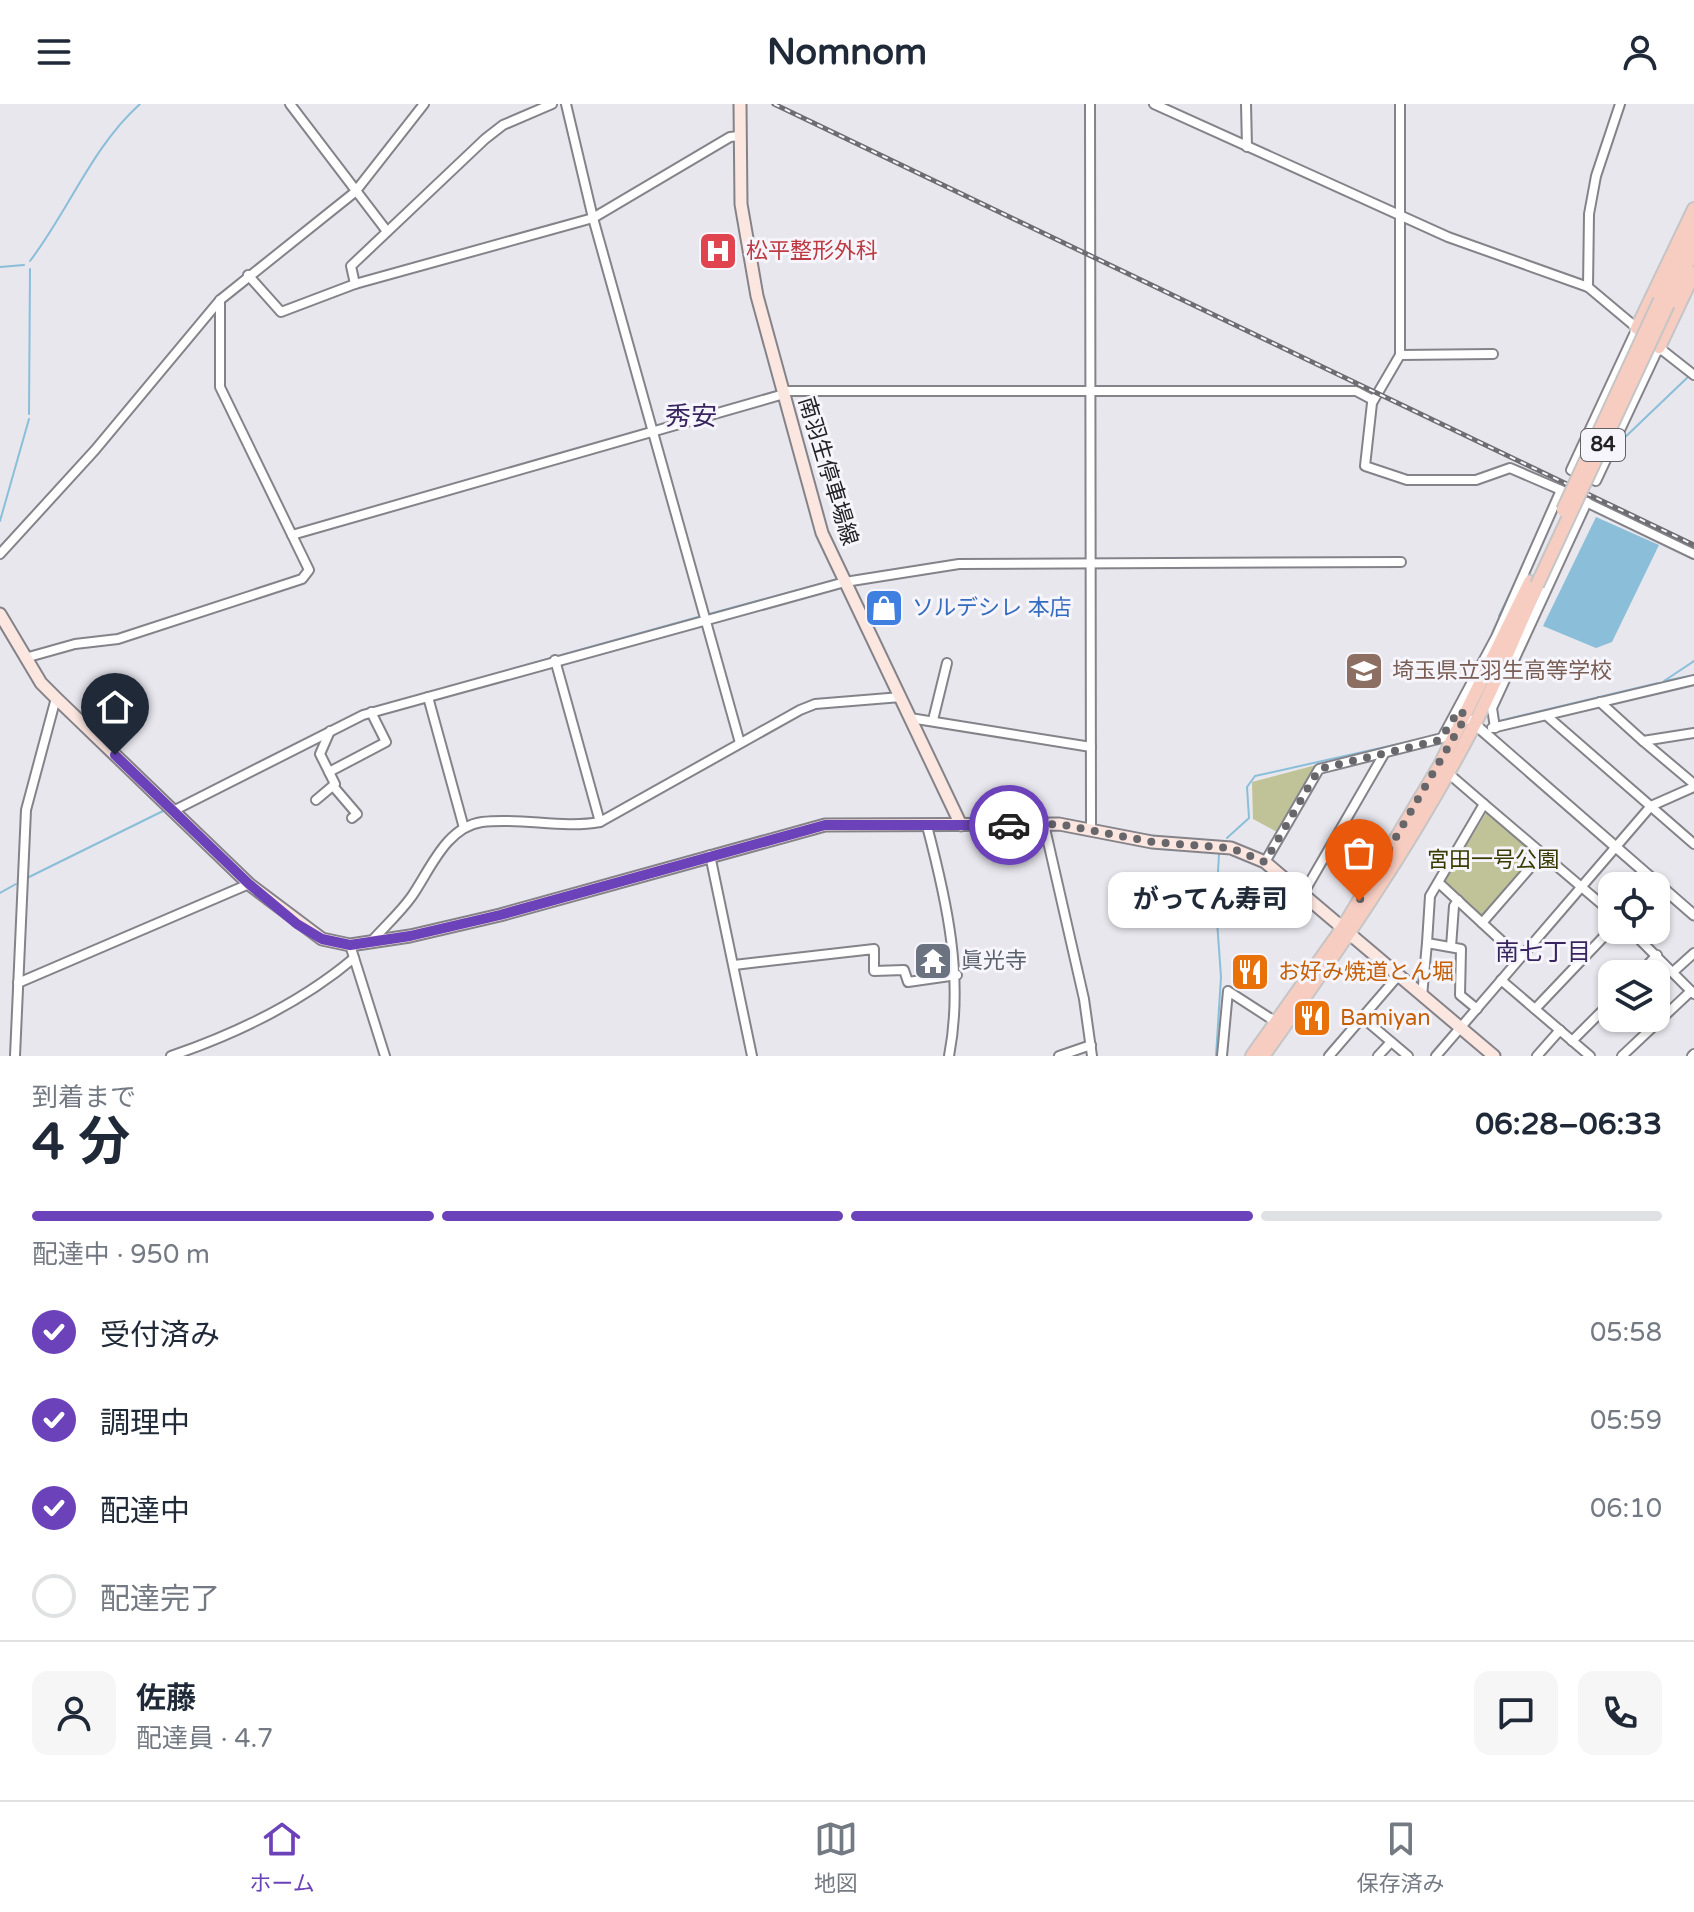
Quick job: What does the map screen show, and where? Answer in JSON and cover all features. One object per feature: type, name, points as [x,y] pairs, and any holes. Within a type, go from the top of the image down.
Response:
[{"type":"main road","name":"南羽生停車場線","points":[[740,104],[741,204],[757,296],[822,533],[961,825]]},
{"type":"main road","points":[[1637,328],[1694,209]]},
{"type":"main road","name":"84","points":[[1252,1056],[1346,932],[1467,717],[1534,584],[1694,230]]},
{"type":"main road","name":"84","points":[[1664,302],[1694,250]]},
{"type":"main road","points":[[1659,347],[1694,273]]},
{"type":"main road","points":[[0,614],[25,658],[56,698],[249,884],[322,939],[350,945],[370,943],[500,915],[825,825],[1044,824],[1091,828],[1152,842],[1231,848],[1265,862],[1494,1056]]},
{"type":"main road","name":"84","points":[[1263,1056],[1448,773],[1467,717]]},
{"type":"street","points":[[290,104],[386,230]]},
{"type":"street","points":[[0,554],[95,450],[220,300],[355,192],[424,104]]},
{"type":"street","points":[[355,284],[351,266],[386,230],[494,132],[552,104]]},
{"type":"street","points":[[566,104],[593,218],[740,743]]},
{"type":"street","points":[[1090,104],[1091,828]]},
{"type":"street","points":[[1154,104],[1448,237],[1588,287],[1692,371]]},
{"type":"street","points":[[1246,104],[1247,147]]},
{"type":"street","points":[[1400,104],[1400,355],[1373,400],[1365,466],[1407,480],[1476,480],[1510,468],[1694,554]]},
{"type":"street","points":[[1588,287],[1589,214],[1596,176],[1620,104]]},
{"type":"street","points":[[248,275],[281,312],[355,284],[593,218],[730,137],[739,136]]},
{"type":"street","points":[[25,658],[75,644],[118,639],[302,579],[309,570],[220,387],[220,300]]},
{"type":"street","points":[[1637,328],[1571,470],[1596,481],[1659,347]]},
{"type":"street","points":[[1400,355],[1493,354]]},
{"type":"street","points":[[292,535],[784,393],[1356,391],[1373,400]]},
{"type":"street","points":[[1265,862],[1319,769],[1440,740],[1467,717],[1561,490]]},
{"type":"street","points":[[1495,728],[1492,708],[1587,502]]},
{"type":"street","points":[[173,811],[371,712],[845,582],[959,564],[1401,562]]},
{"type":"street","points":[[555,660],[600,822]]},
{"type":"street","points":[[933,720],[947,663]]},
{"type":"street","points":[[1485,734],[1495,728],[1694,680]]},
{"type":"street","points":[[428,697],[464,828]]},
{"type":"street","points":[[370,943],[411,897],[448,842],[464,828],[481,822],[533,821],[571,827],[600,822],[815,704],[901,697]]},
{"type":"street","points":[[15,1056],[26,810],[56,698]]},
{"type":"street","points":[[1436,1056],[1651,806],[1694,785],[1600,702]]},
{"type":"street","points":[[329,772],[386,742],[371,712]]},
{"type":"street","points":[[1547,716],[1651,806],[1690,834],[1694,844]]},
{"type":"street","points":[[1467,717],[1694,915]]},
{"type":"street","points":[[910,718],[1091,747]]},
{"type":"street","points":[[316,800],[335,784],[320,754],[330,731]]},
{"type":"street","points":[[1643,741],[1694,733]]},
{"type":"street","points":[[1303,894],[1384,754]]},
{"type":"street","points":[[1448,773],[1598,901]]},
{"type":"street","points":[[333,786],[357,814],[352,818]]},
{"type":"street","points":[[1422,996],[1430,896],[1484,804]]},
{"type":"street","points":[[1044,824],[1092,1056]]},
{"type":"street","points":[[927,826],[957,975],[957,1017],[949,1056]]},
{"type":"street","points":[[1482,923],[1542,854]]},
{"type":"street","points":[[710,855],[752,1056]]},
{"type":"street","points":[[1439,883],[1520,958]]},
{"type":"street","points":[[18,983],[249,884]]},
{"type":"street","points":[[1451,947],[1454,906],[1458,900]]},
{"type":"street","points":[[1427,943],[1461,949],[1460,995],[1477,1009]]},
{"type":"street","points":[[1535,1009],[1598,943]]},
{"type":"street","points":[[1622,1056],[1692,993],[1645,944]]},
{"type":"street","points":[[350,945],[385,1056]]},
{"type":"street","points":[[734,965],[874,949],[874,971],[904,970],[908,982],[957,975]]},
{"type":"street","points":[[1673,972],[1694,953]]},
{"type":"street","points":[[1652,960],[1657,955]]},
{"type":"street","points":[[171,1056],[213,1042],[327,981],[354,958]]},
{"type":"street","points":[[1329,1056],[1398,976]]},
{"type":"street","points":[[1501,980],[1590,1056]]},
{"type":"street","points":[[1222,1056],[1228,991],[1276,1022]]},
{"type":"street","points":[[1572,1041],[1598,1015]]},
{"type":"street","points":[[1363,1018],[1408,1056]]},
{"type":"street","points":[[1537,1056],[1560,1030]]},
{"type":"street","points":[[1378,1056],[1391,1042]]},
{"type":"street","points":[[1059,1056],[1091,1045]]},
{"type":"green space","points":[[1316,765],[1279,833],[1253,819],[1252,782]]},
{"type":"green space","name":"宮田一号公園","points":[[1488,810],[1539,854],[1484,918],[1443,883]]},
{"type":"water","points":[[1596,517],[1659,545],[1612,642],[1596,648],[1543,626]]},
{"type":"waterway","points":[[30,261],[94,159],[140,104]]},
{"type":"waterway","points":[[0,267],[24,265]]},
{"type":"waterway","points":[[29,414],[30,269]]},
{"type":"waterway","points":[[1619,443],[1689,376]]},
{"type":"waterway","points":[[0,521],[29,419]]},
{"type":"waterway","points":[[849,577],[891,570]]},
{"type":"waterway","points":[[1499,616],[1521,571]]},
{"type":"waterway","points":[[709,614],[835,580]]},
{"type":"waterway","points":[[558,656],[698,617]]},
{"type":"waterway","points":[[429,693],[551,658]]},
{"type":"waterway","points":[[1664,681],[1694,661]]},
{"type":"waterway","points":[[1665,681],[1694,675]]},
{"type":"waterway","points":[[1499,721],[1658,683]]},
{"type":"waterway","points":[[1227,838],[1249,818],[1247,787],[1255,776],[1430,737]]},
{"type":"waterway","points":[[175,805],[232,777]]},
{"type":"waterway","points":[[25,879],[163,811]]},
{"type":"waterway","points":[[1216,1056],[1221,977],[1216,907],[1219,854]]},
{"type":"waterway","points":[[0,893],[16,884]]},
{"type":"railway","points":[[774,104],[1694,545]]},
{"type":"way so far","points":[[1009,825],[1059,824],[1152,842],[1231,848],[1265,862],[1319,769],[1440,740],[1459,710],[1466,716],[1359,901]]},
{"type":"place","name":"松平整形外科","points":[[718,251]]},
{"type":"place","name":"ソルデシレ 本店","points":[[884,608]]},
{"type":"place","name":"埼玉県立羽生高等学校","points":[[1364,671]]},
{"type":"place","name":"がってん寿司","points":[[1359,901]]},
{"type":"place","name":"眞光寺","points":[[933,961]]},
{"type":"place","name":"お好み焼道とん堀","points":[[1250,972]]},
{"type":"place","name":"Bamiyan","points":[[1312,1018]]},
{"type":"district","name":"秀安","points":[[691,416]]},
{"type":"district","name":"南七丁目","points":[[1543,952]]},
{"type":"route","points":[[115,755],[249,884],[297,924],[322,939],[350,945],[410,936],[500,915],[825,825],[1009,825]]}]
